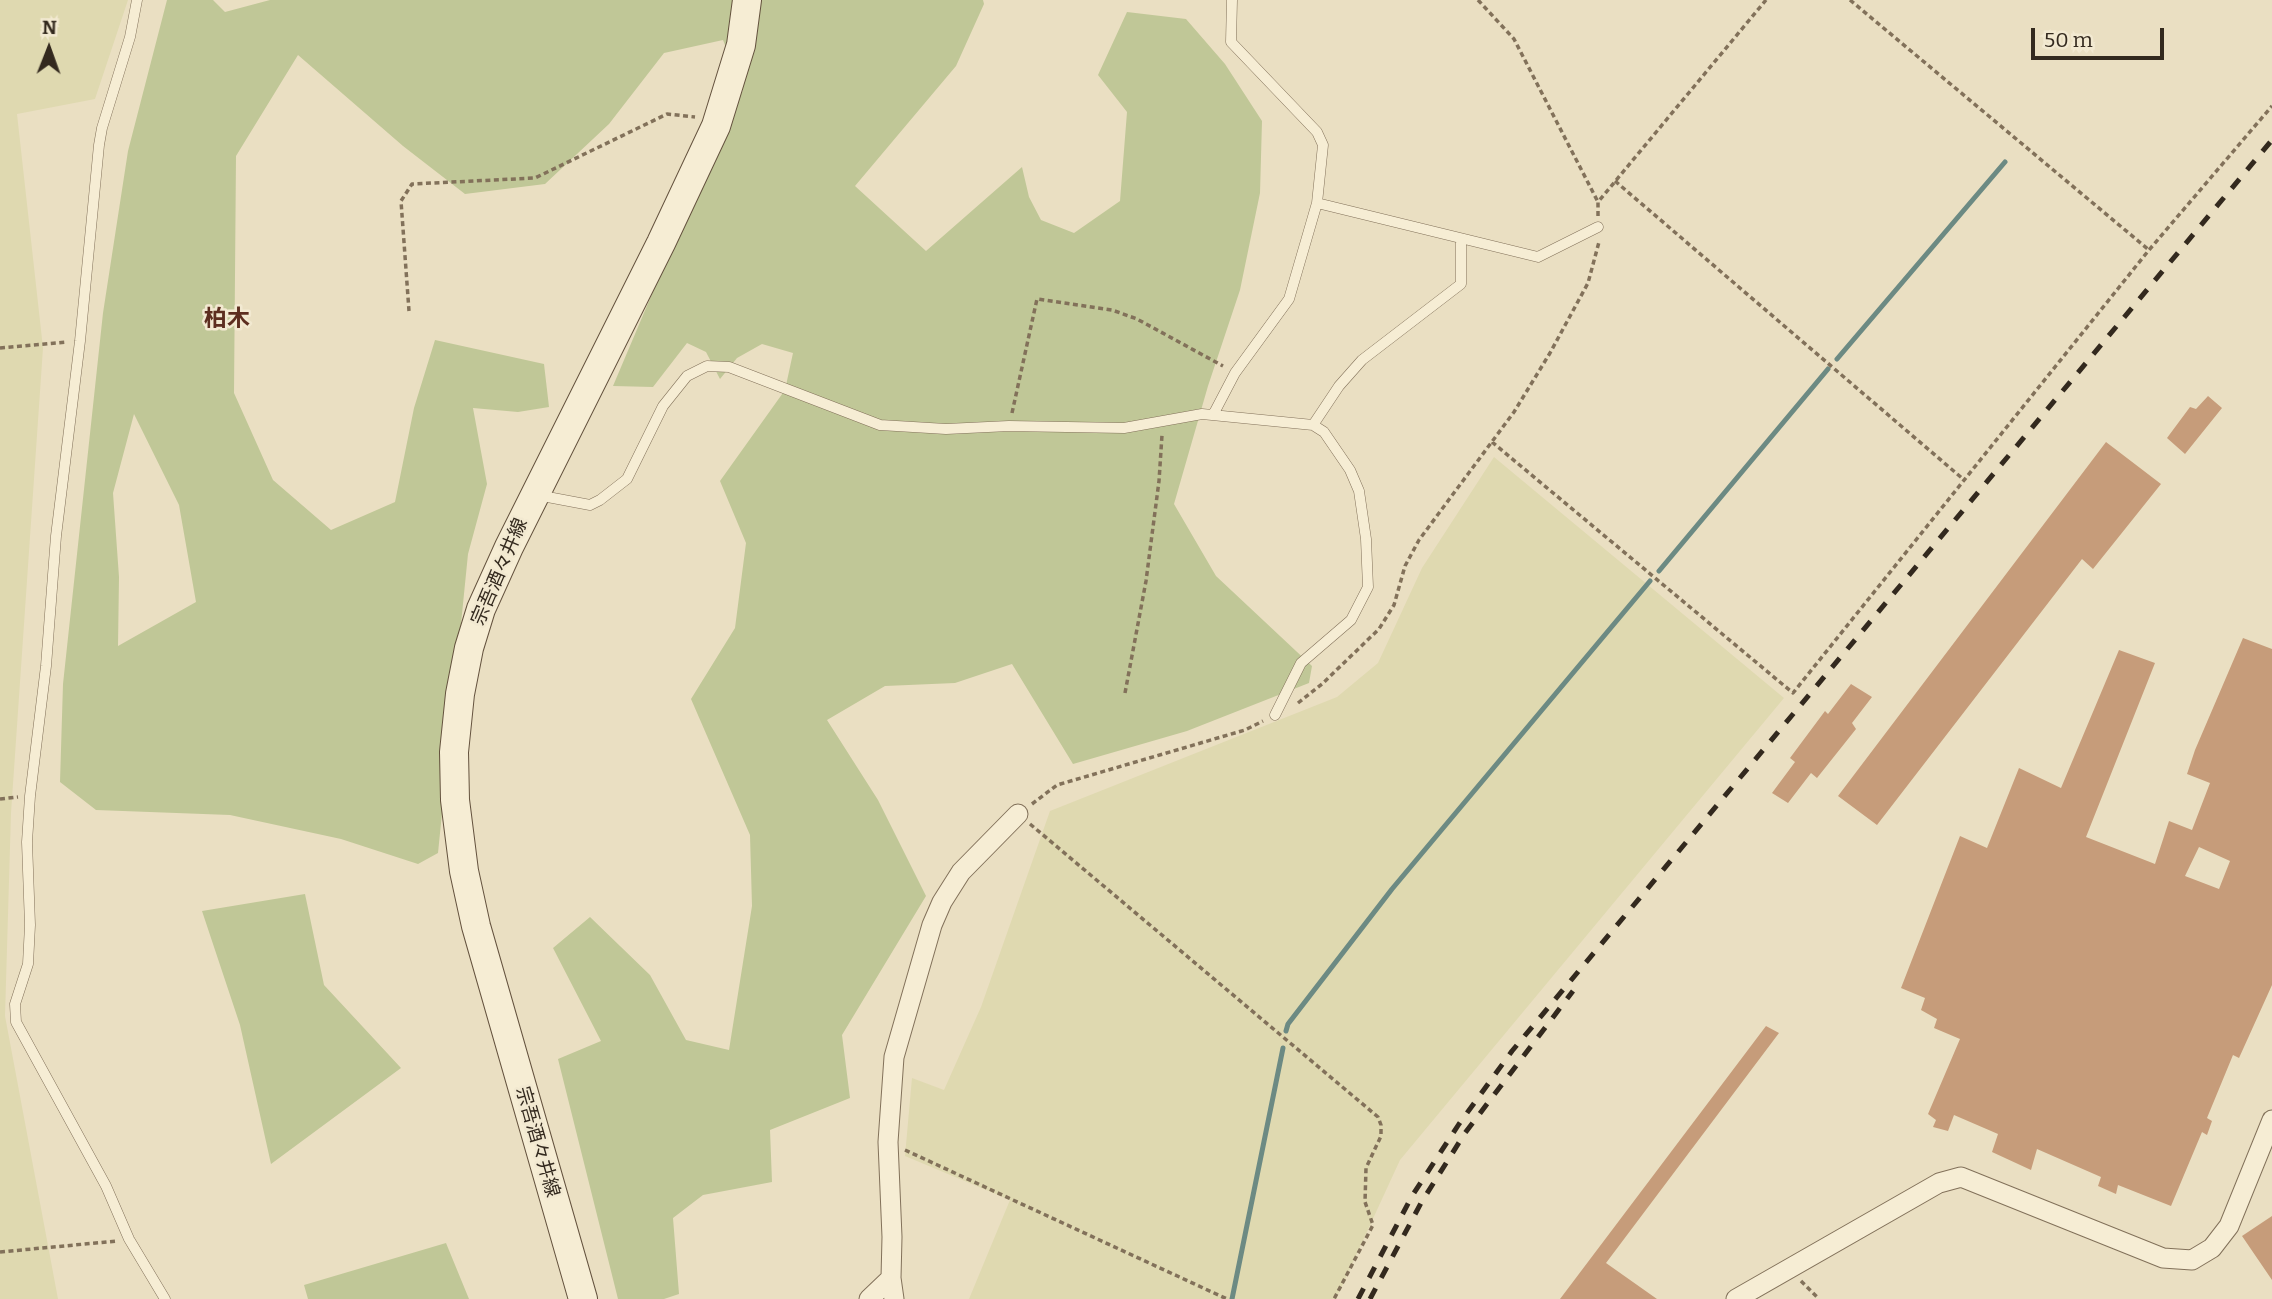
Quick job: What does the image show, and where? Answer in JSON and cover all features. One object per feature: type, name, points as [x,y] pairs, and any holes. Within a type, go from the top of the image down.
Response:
[{"type":"main road","name":"宗吾酒々井線","points":[[583,1299],[476,926],[464,871],[455,800],[454,752],[460,694],[469,648],[481,609],[534,494],[661,243],[718,120],[741,45],[747,0]]},
{"type":"street","points":[[894,1299],[891,1278],[888,1142],[894,1057],[932,925],[942,902],[961,872],[1018,814]]},
{"type":"street","points":[[1737,1299],[1938,1183],[1961,1177],[2163,1258],[2192,1259],[2212,1248],[2229,1226],[2272,1120]]},
{"type":"street","points":[[869,1299],[891,1278]]},
{"type":"lane","points":[[137,0],[130,37],[99,145],[80,341],[55,536],[46,666],[30,796],[27,842],[30,925],[28,964],[15,1004],[16,1022],[106,1186],[129,1239],[165,1299]]},
{"type":"lane","points":[[1213,415],[1235,373],[1289,299],[1317,203],[1323,145],[1317,132],[1231,42],[1232,0]]},
{"type":"lane","points":[[1317,203],[1538,257],[1598,227]]},
{"type":"lane","points":[[1313,425],[1339,386],[1362,359],[1461,284],[1461,239]]},
{"type":"lane","points":[[534,494],[590,505],[600,500],[627,479],[663,406],[687,376],[707,366],[729,367],[880,425],[946,429],[1009,426],[1124,428],[1202,414],[1313,425],[1324,432],[1350,470],[1359,491],[1366,539],[1368,587],[1351,620],[1301,663],[1275,715]]},
{"type":"path","points":[[1334,1299],[1373,1225],[1365,1202],[1366,1168],[1381,1136],[1378,1117],[1018,814],[1057,785],[1245,730],[1288,710],[1322,684],[1379,629],[1394,606],[1405,566],[1419,540],[1514,412],[1550,353],[1587,283],[1599,245],[1598,202],[1514,39],[1478,0]]},
{"type":"path","points":[[1598,202],[1766,0]]},
{"type":"path","points":[[1850,0],[2149,250]]},
{"type":"path","points":[[1492,442],[1793,693],[2149,250],[2272,106]]},
{"type":"path","points":[[409,311],[401,201],[412,184],[535,178],[667,114],[718,120]]},
{"type":"path","points":[[1615,181],[1963,479]]},
{"type":"path","points":[[1009,426],[1037,299],[1112,310],[1137,319],[1235,373]]},
{"type":"path","points":[[0,348],[80,341]]},
{"type":"path","points":[[1125,693],[1159,481],[1162,420]]},
{"type":"path","points":[[888,1142],[1226,1299]]},
{"type":"path","points":[[0,1252],[129,1239]]},
{"type":"path","points":[[1789,1269],[1819,1299]]},
{"type":"shaded area","points":[[0,0],[128,0],[95,99],[17,114],[43,348],[11,813],[5,1016],[58,1299],[0,1299]]},
{"type":"shaded area","points":[[1494,457],[1784,698],[1400,1160],[1336,1299],[969,1299],[1010,1200],[905,1156],[912,1078],[944,1090],[981,1007],[1050,811],[1337,697],[1378,663],[1422,568]]},
{"type":"green space","points":[[167,0],[213,0],[225,12],[270,0],[983,0],[984,4],[956,66],[855,186],[926,251],[1022,167],[1029,197],[1041,220],[1074,233],[1120,201],[1127,112],[1098,75],[1127,12],[1186,19],[1225,64],[1262,121],[1260,193],[1240,290],[1208,386],[1174,504],[1216,576],[1312,666],[1309,683],[1187,731],[1073,764],[1012,664],[955,683],[885,686],[827,720],[878,800],[926,896],[842,1035],[850,1098],[770,1130],[772,1182],[703,1195],[673,1218],[679,1294],[664,1299],[618,1299],[558,1059],[601,1041],[553,948],[590,917],[650,975],[686,1040],[729,1050],[752,906],[750,835],[691,699],[735,628],[746,543],[720,481],[785,390],[793,353],[762,344],[737,358],[720,379],[706,352],[687,343],[653,387],[613,386],[696,190],[743,90],[723,40],[664,53],[609,124],[545,184],[465,194],[403,146],[298,55],[236,156],[234,393],[273,480],[331,530],[395,502],[414,408],[435,340],[544,364],[549,407],[518,412],[473,408],[487,484],[468,554],[438,853],[418,864],[341,839],[230,815],[96,810],[60,782],[63,684],[103,313],[128,151]],"holes":[[[134,414],[179,505],[196,602],[118,646],[119,577],[113,493]]]},
{"type":"green space","points":[[305,894],[324,985],[401,1068],[271,1164],[240,1025],[202,911]]},
{"type":"green space","points":[[446,1243],[469,1299],[308,1299],[304,1285]]},
{"type":"building","points":[[2208,396],[2222,408],[2185,454],[2167,438],[2190,407],[2196,409]]},
{"type":"building","points":[[2106,442],[2161,484],[2093,569],[2082,559],[1877,825],[1838,796]]},
{"type":"building","points":[[2243,638],[2272,649],[2272,985],[2239,1058],[2233,1055],[2207,1118],[2212,1121],[2207,1135],[2202,1132],[2171,1206],[2118,1185],[2116,1194],[2098,1186],[2101,1177],[2037,1149],[2031,1170],[1992,1152],[1998,1134],[1954,1115],[1948,1131],[1933,1127],[1936,1120],[1928,1114],[1960,1039],[1934,1028],[1937,1019],[1921,1010],[1925,998],[1901,988],[1960,836],[1987,848],[2019,768],[2061,788],[2119,650],[2155,663],[2086,837],[2155,864],[2169,821],[2192,830],[2210,783],[2187,774]],"holes":[[[2199,847],[2230,861],[2219,889],[2185,876]]]},
{"type":"building","points":[[1851,684],[1872,697],[1852,723],[1856,729],[1817,778],[1811,773],[1788,803],[1772,793],[1795,762],[1790,758],[1825,711],[1828,714]]},
{"type":"building","points":[[1766,1026],[1779,1033],[1606,1263],[1657,1299],[1560,1299]]},
{"type":"building","points":[[2272,1216],[2272,1280],[2242,1236]]},
{"type":"waterway","points":[[1837,359],[2005,162]]},
{"type":"waterway","points":[[1659,571],[1828,369]]},
{"type":"waterway","points":[[1286,1031],[1288,1024],[1392,889],[1650,581]]},
{"type":"waterway","points":[[1232,1299],[1283,1048]]},
{"type":"railway","points":[[1358,1299],[1412,1196],[1459,1124],[1512,1051],[2272,140]]},
{"type":"railway","points":[[1370,1299],[1421,1203],[1465,1133],[1573,991]]},
{"type":"district","name":"柏木","points":[[227,320]]}]
